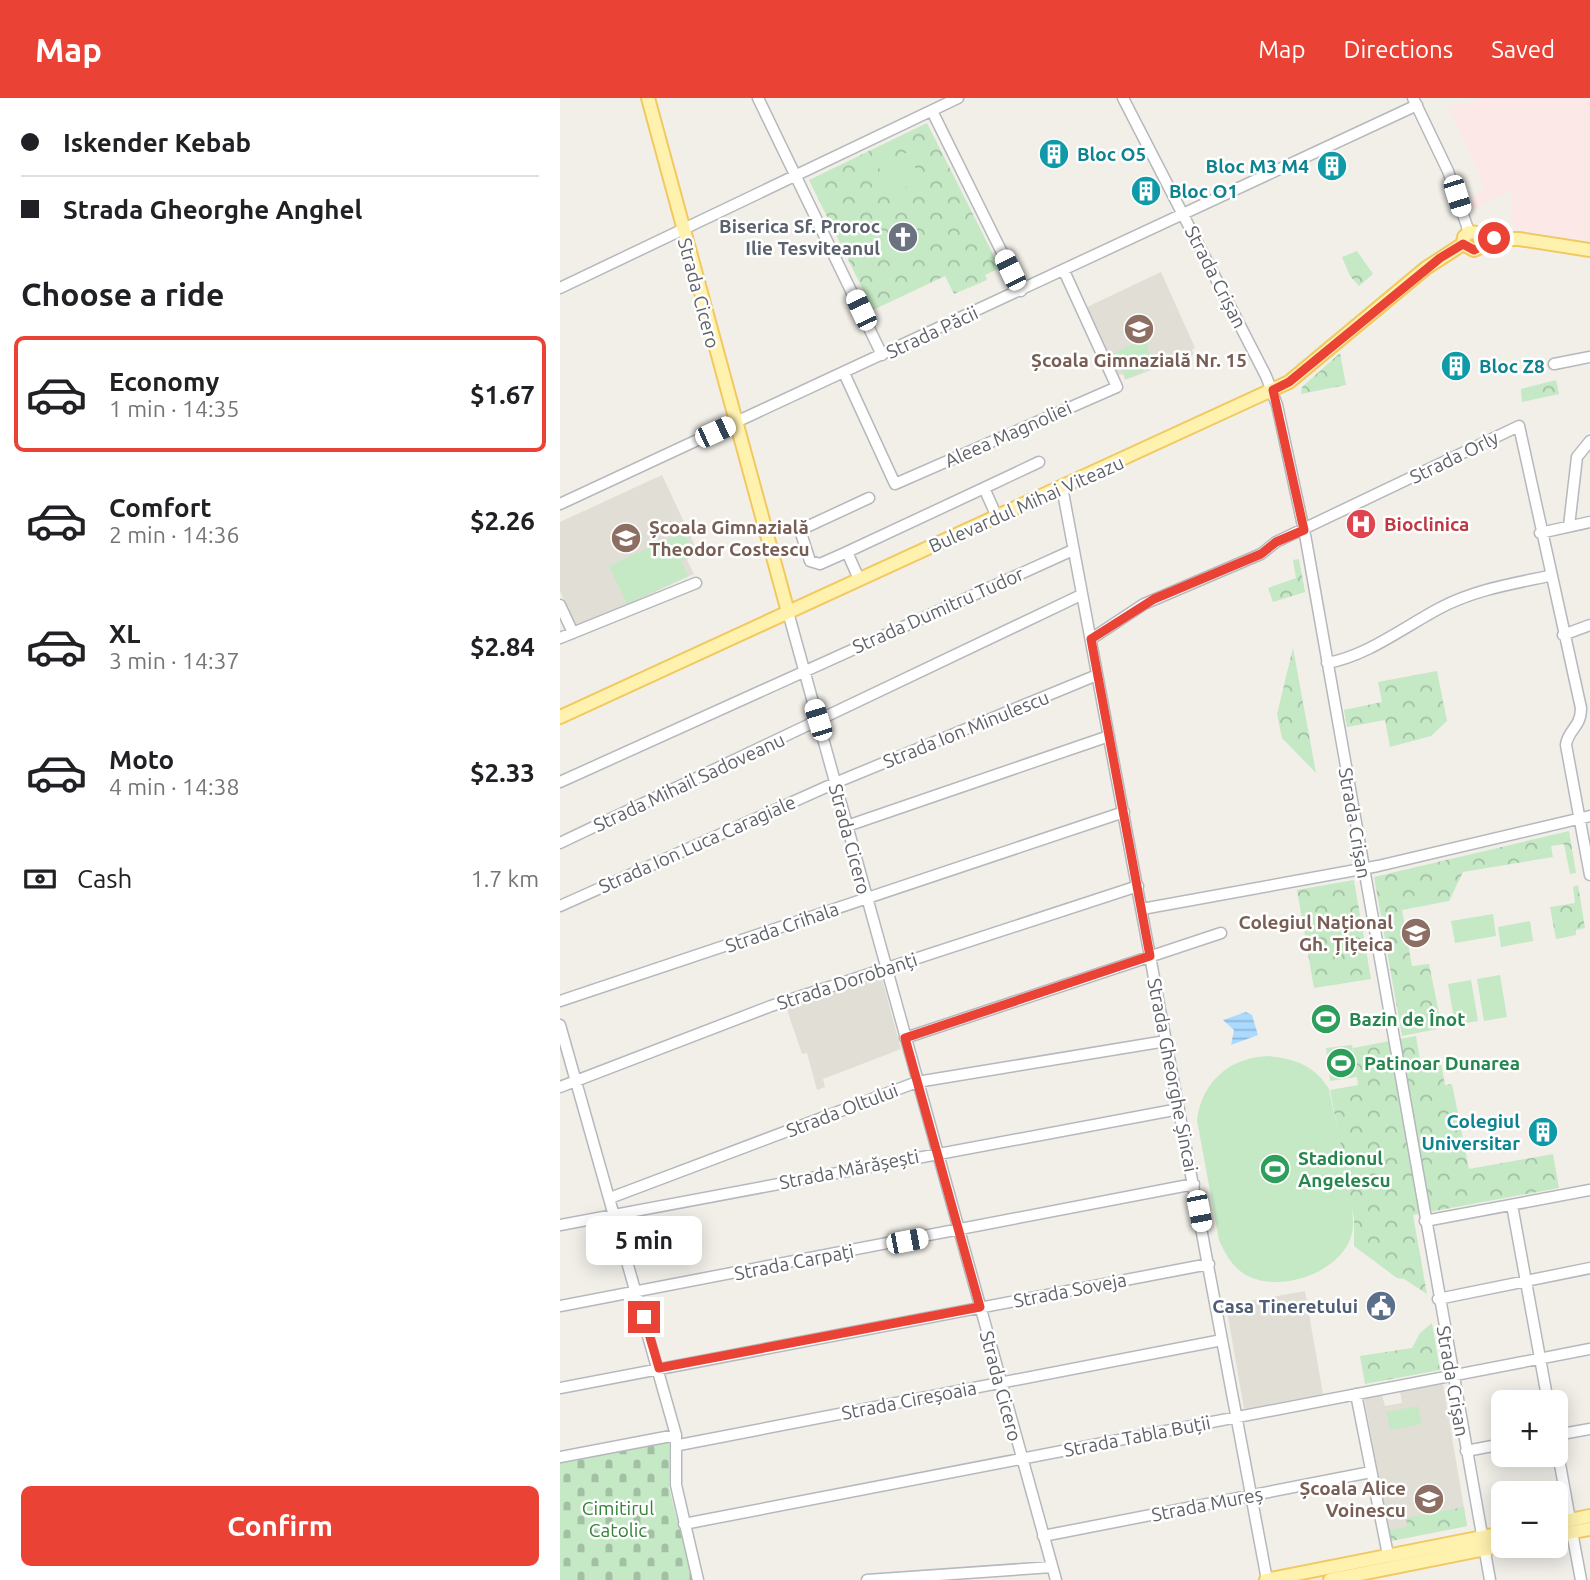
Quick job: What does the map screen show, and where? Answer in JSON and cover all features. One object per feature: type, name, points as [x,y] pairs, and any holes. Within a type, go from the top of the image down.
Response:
[{"type":"main road","name":"Strada Cicero","points":[[648,98],[682,231],[788,612]]},
{"type":"main road","name":"Bulevardul Mihai Viteazu","points":[[1469,232],[1477,233],[1482,239]]},
{"type":"main road","points":[[1463,244],[1464,237],[1469,232]]},
{"type":"main road","name":"Bulevardul Mihai Viteazu","points":[[560,717],[1289,382],[1426,268],[1463,244],[1474,250],[1480,247],[1482,239]]},
{"type":"main road","name":"Bulevardul Mihai Viteazu","points":[[1482,239],[1519,239],[1590,250]]},
{"type":"main road","points":[[1568,1528],[1590,1516]]},
{"type":"main road","points":[[1568,1525],[1590,1529]]},
{"type":"main road","points":[[1330,1580],[1391,1567],[1491,1539]]},
{"type":"main road","points":[[1483,1543],[1491,1544]]},
{"type":"main road","points":[[1267,1580],[1391,1567]]},
{"type":"street","points":[[562,284],[682,231],[958,98]]},
{"type":"street","name":"Strada Crișan","points":[[1123,98],[1273,390],[1304,530],[1438,1299],[1490,1580]]},
{"type":"street","points":[[761,99],[882,355]]},
{"type":"street","points":[[1415,102],[1448,171],[1469,232]]},
{"type":"street","name":"Strada Păcii","points":[[560,504],[1185,215],[1415,102]]},
{"type":"street","points":[[932,111],[1021,291]]},
{"type":"street","name":"Aleea Magnoliei","points":[[844,373],[895,484],[1117,387],[1064,271]]},
{"type":"street","points":[[1555,364],[1590,357]]},
{"type":"street","name":"Strada Orly","points":[[1091,639],[1144,604],[1261,554],[1276,542],[1518,426],[1549,576],[1585,720],[1569,733],[1566,744],[1585,817],[1590,875]]},
{"type":"street","points":[[1569,526],[1577,457],[1590,440]]},
{"type":"street","points":[[869,498],[800,530],[810,561],[820,564],[1039,462]]},
{"type":"street","name":"Strada Gheorghe Șincai","points":[[1062,487],[1267,1580]]},
{"type":"street","points":[[984,488],[997,517]]},
{"type":"street","points":[[1540,533],[1590,522]]},
{"type":"street","name":"Strada Dumitru Tudor","points":[[560,782],[802,670],[1073,550]]},
{"type":"street","points":[[847,552],[859,579]]},
{"type":"street","points":[[1327,663],[1407,628],[1438,609],[1479,591],[1549,576]]},
{"type":"street","points":[[560,638],[695,583]]},
{"type":"street","name":"Strada Mihail Sadoveanu","points":[[560,843],[1081,595]]},
{"type":"street","points":[[560,605],[573,633]]},
{"type":"street","name":"Strada Cicero","points":[[788,612],[1056,1580]]},
{"type":"street","points":[[1563,635],[1590,625]]},
{"type":"street","name":"Strada Ion Minulescu","points":[[835,783],[1097,675]]},
{"type":"street","points":[[847,827],[1110,736]]},
{"type":"street","name":"Strada Ion Luca Caragiale","points":[[560,906],[835,783]]},
{"type":"street","name":"Strada Crihala","points":[[560,1002],[1124,812]]},
{"type":"street","points":[[1142,909],[1363,869],[1585,817]]},
{"type":"street","name":"Strada Dorobanți","points":[[560,1087],[771,1006],[1138,886]]},
{"type":"street","points":[[905,1038],[1221,933]]},
{"type":"street","points":[[560,1025],[678,1440],[676,1485],[698,1580]]},
{"type":"street","name":"Strada Oltului","points":[[610,1198],[917,1082],[1166,1041]]},
{"type":"street","name":"Strada Mărășești","points":[[560,1225],[1179,1109]]},
{"type":"street","name":"Strada Carpați","points":[[560,1306],[1194,1184]]},
{"type":"street","points":[[1425,1221],[1590,1190]]},
{"type":"street","points":[[1513,1205],[1546,1390]]},
{"type":"street","name":"Strada Soveja","points":[[560,1388],[1209,1264]]},
{"type":"street","points":[[1438,1299],[1590,1268]]},
{"type":"street","name":"Strada Cireșoaia","points":[[560,1457],[678,1440],[1001,1383],[1222,1340]]},
{"type":"street","name":"Strada Tabla Buții","points":[[684,1524],[1590,1349]]},
{"type":"street","points":[[1356,1394],[1391,1567]]},
{"type":"street","points":[[1568,1433],[1590,1429]]},
{"type":"street","points":[[1466,1451],[1491,1446]]},
{"type":"street","points":[[1560,1467],[1581,1580]]},
{"type":"street","name":"Strada Mureș","points":[[1043,1536],[1371,1472]]},
{"type":"street","points":[[867,1580],[1052,1567]]},
{"type":"shaded area","points":[[1477,98],[1590,98],[1590,241],[1512,229],[1512,189],[1472,210],[1467,200],[1485,188],[1449,106],[1476,102]]},
{"type":"shaded area","name":"Școala Gimnazială Nr. 15","points":[[1161,272],[1195,348],[1192,350],[1194,354],[1125,380],[1123,374],[1114,377],[1083,309]]},
{"type":"shaded area","name":"Școala Gimnazială Theodor Costescu","points":[[662,475],[699,554],[687,560],[694,574],[577,628],[560,591],[560,522]]},
{"type":"shaded area","points":[[881,975],[901,1049],[823,1079],[825,1087],[817,1090],[807,1053],[802,1054],[786,1007]]},
{"type":"shaded area","points":[[1305,1291],[1323,1394],[1244,1409],[1226,1305]]},
{"type":"shaded area","points":[[1443,1384],[1467,1526],[1391,1541],[1364,1398],[1382,1395],[1385,1406],[1402,1403],[1400,1391]]},
{"type":"green space","points":[[927,123],[1000,268],[985,275],[987,280],[954,294],[945,276],[873,310],[809,180]]},
{"type":"green space","points":[[908,152],[921,180],[892,194],[878,166]]},
{"type":"green space","points":[[1357,251],[1373,274],[1359,286],[1350,276],[1342,257]]},
{"type":"green space","points":[[1147,338],[1151,368],[1126,379],[1114,353]]},
{"type":"green space","points":[[1340,353],[1346,385],[1301,394],[1302,387]]},
{"type":"green space","points":[[1556,380],[1559,394],[1522,402],[1521,389]]},
{"type":"green space","points":[[684,532],[695,555],[681,561],[688,576],[627,604],[609,566]]},
{"type":"green space","points":[[1299,559],[1305,592],[1273,602],[1268,588],[1296,578],[1293,560]]},
{"type":"green space","points":[[1293,648],[1316,773],[1282,738],[1277,714]]},
{"type":"green space","points":[[1437,671],[1447,721],[1431,736],[1390,747],[1385,720],[1347,727],[1344,710],[1382,702],[1378,682]]},
{"type":"green space","points":[[1569,831],[1576,873],[1570,874],[1564,844],[1551,846],[1553,857],[1463,872],[1449,901],[1402,910],[1412,966],[1429,964],[1442,1028],[1402,1036],[1374,877]]},
{"type":"green space","points":[[1354,880],[1371,979],[1314,988],[1297,890]]},
{"type":"green space","points":[[1578,885],[1585,928],[1576,930],[1576,935],[1556,939],[1550,907],[1575,903],[1573,887]]},
{"type":"green space","points":[[1493,914],[1496,936],[1455,943],[1451,921]]},
{"type":"green space","points":[[1530,921],[1533,941],[1501,947],[1498,927]]},
{"type":"green space","points":[[1500,975],[1507,1017],[1484,1021],[1477,979]]},
{"type":"green space","points":[[1471,980],[1478,1021],[1455,1025],[1448,984]]},
{"type":"green space","points":[[1416,1036],[1421,1066],[1441,1063],[1445,1085],[1452,1084],[1469,1169],[1553,1154],[1559,1188],[1413,1215],[1427,1294],[1404,1279],[1397,1278],[1354,1246],[1354,1219],[1330,1090],[1358,1085],[1353,1048]]},
{"type":"green space","name":"Patinoar Dunarea","points":[[1352,1045],[1357,1077],[1330,1081],[1326,1048]]},
{"type":"green space","name":"Stadionul Angelescu","points":[[1267,1056],[1303,1065],[1317,1074],[1329,1089],[1345,1163],[1353,1221],[1352,1233],[1346,1247],[1335,1260],[1305,1277],[1270,1282],[1254,1279],[1236,1268],[1219,1240],[1197,1120],[1205,1094],[1220,1074],[1241,1062]]},
{"type":"green space","points":[[1432,1323],[1440,1370],[1365,1384],[1360,1356],[1412,1348],[1420,1333]]},
{"type":"green space","points":[[1418,1406],[1422,1424],[1390,1430],[1386,1412]]},
{"type":"green space","name":"Cimitirul Catolic","points":[[669,1441],[669,1488],[693,1580],[560,1580],[560,1460]]},
{"type":"green space","points":[[1464,1507],[1467,1526],[1391,1541],[1389,1530],[1407,1527],[1406,1518]]},
{"type":"water","points":[[1246,1012],[1252,1015],[1258,1035],[1231,1045],[1234,1030],[1223,1020]]},
{"type":"place","name":"Bloc O5","points":[[1054,154]]},
{"type":"place","name":"Bloc M3 M4","points":[[1332,166]]},
{"type":"place","name":"Bloc O1","points":[[1146,191]]},
{"type":"place","name":"Biserica Sf. Proroc Ilie Tesviteanul","points":[[903,237]]},
{"type":"place","name":"Școala Gimnazială Nr. 15","points":[[1139,329]]},
{"type":"place","name":"Bloc Z8","points":[[1456,366]]},
{"type":"place","name":"Bioclinica","points":[[1361,524]]},
{"type":"place","name":"Școala Gimnazială Theodor Costescu","points":[[626,538]]},
{"type":"place","name":"Colegiul Național Gh. Țițeica","points":[[1416,933]]},
{"type":"place","name":"Bazin de Înot","points":[[1326,1019]]},
{"type":"place","name":"Patinoar Dunarea","points":[[1341,1063]]},
{"type":"place","name":"Colegiul Universitar","points":[[1543,1132]]},
{"type":"place","name":"Stadionul Angelescu","points":[[1275,1169]]},
{"type":"place","name":"Casa Tineretului","points":[[1381,1306]]},
{"type":"place","name":"Școala Alice Voinescu","points":[[1429,1499]]},
{"type":"route","points":[[644,1317],[659,1368],[980,1307],[905,1038],[1150,956],[1091,639],[1144,604],[1261,554],[1276,542],[1304,530],[1273,390],[1289,382],[1440,258],[1463,244],[1474,250],[1480,247],[1482,239],[1494,238]]}]
